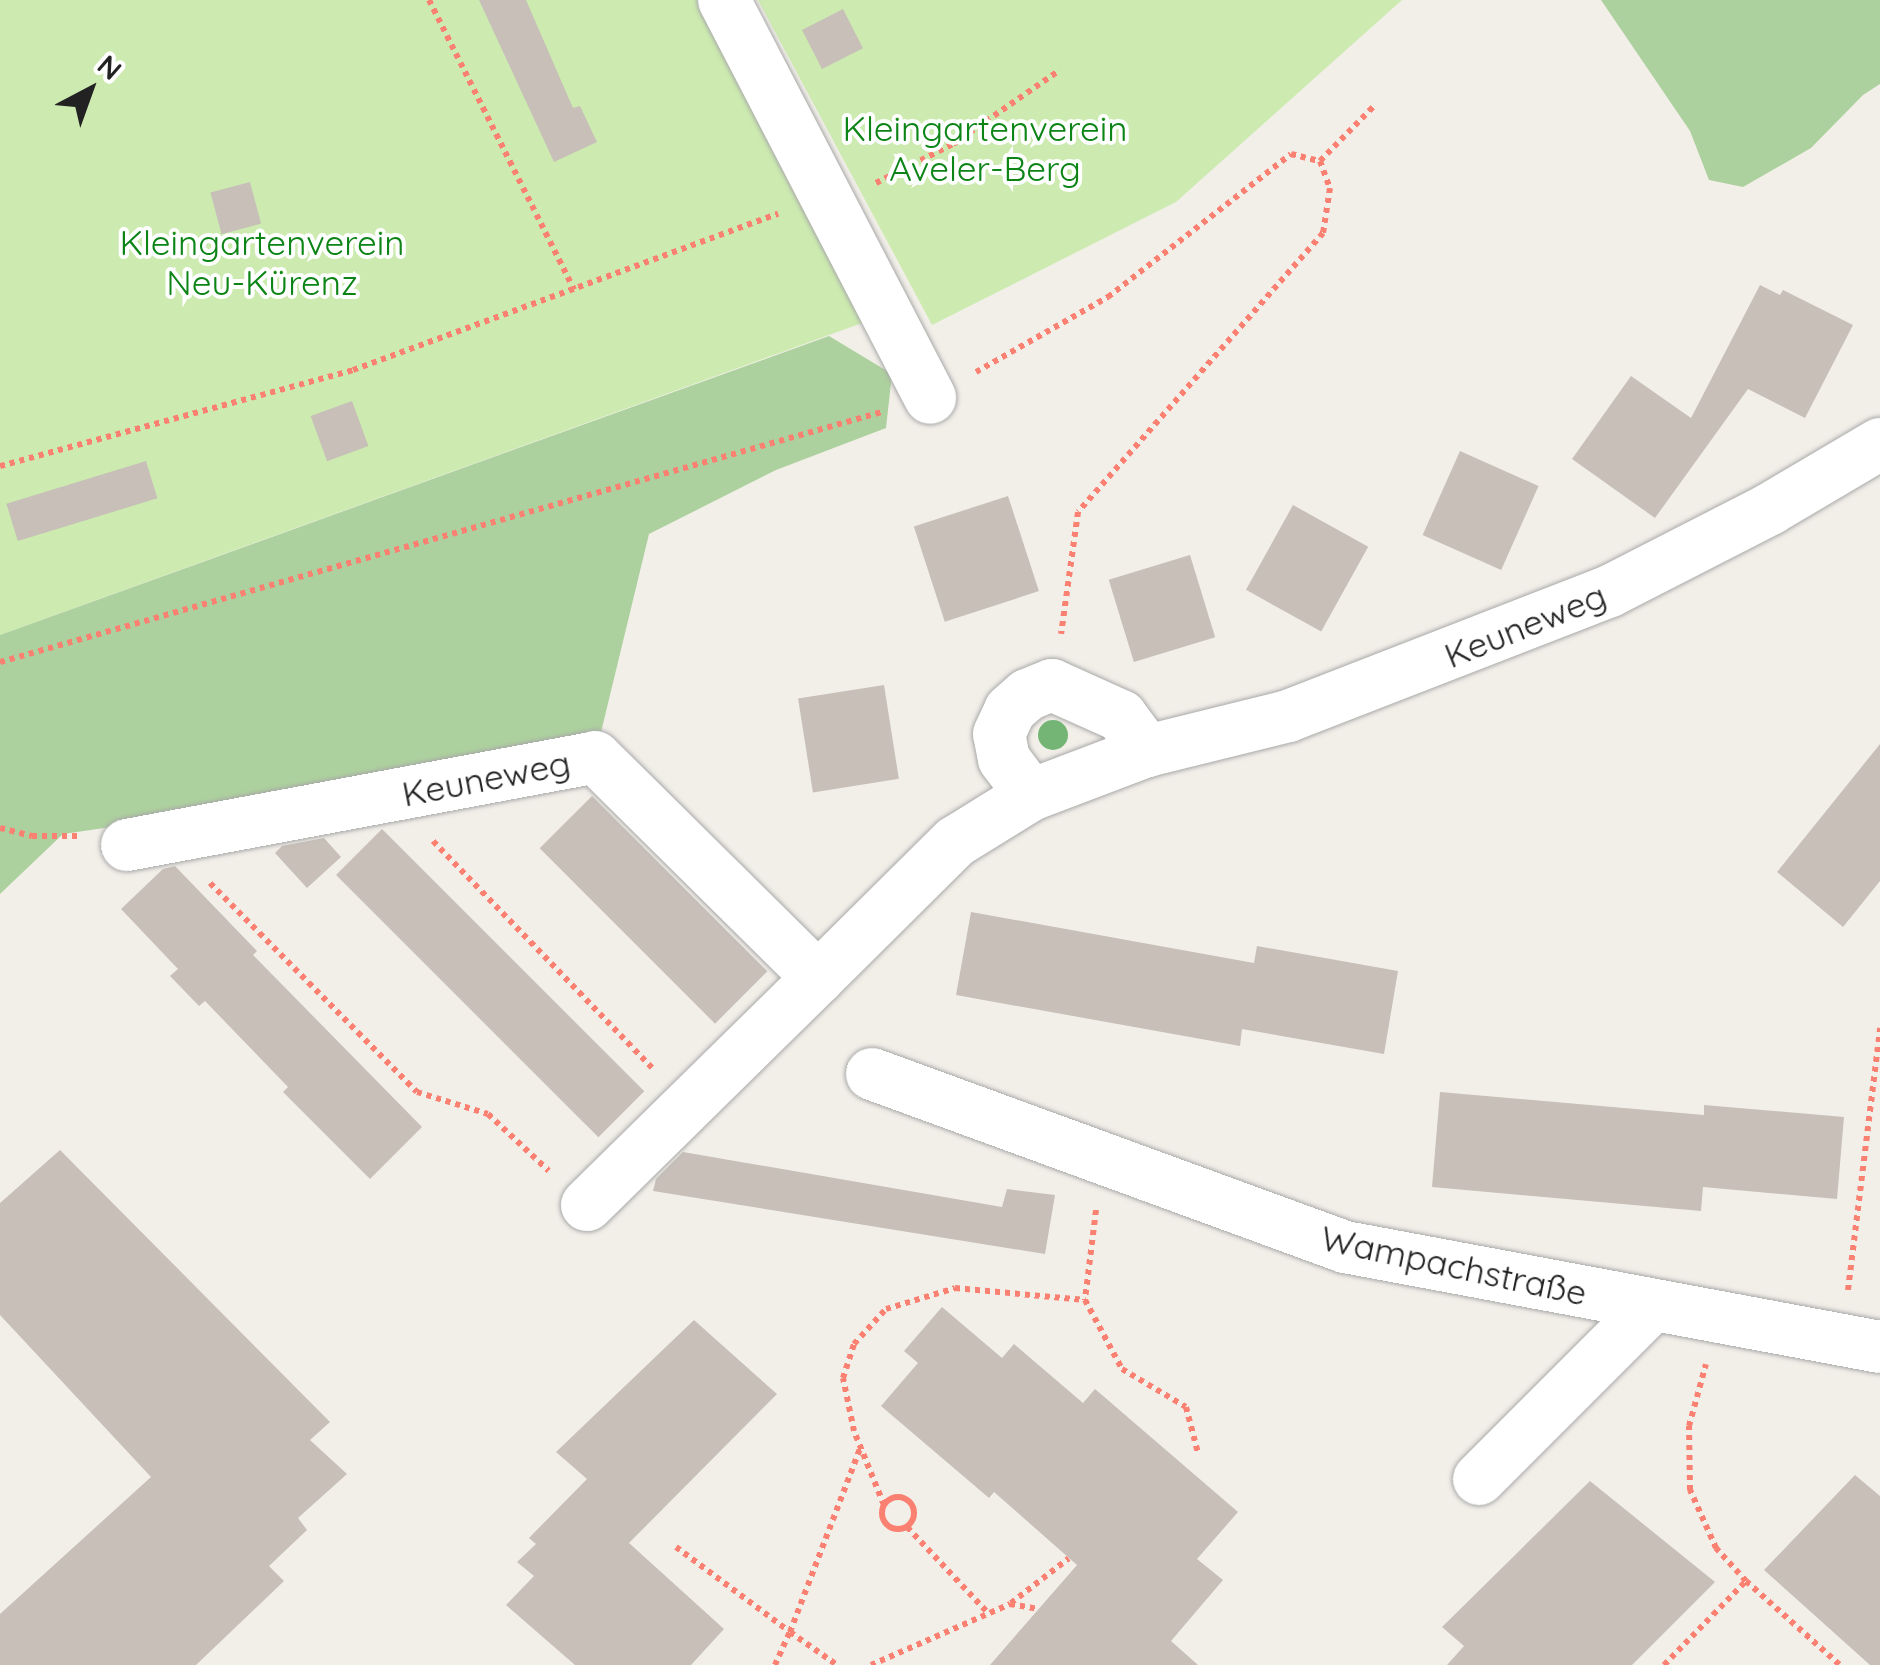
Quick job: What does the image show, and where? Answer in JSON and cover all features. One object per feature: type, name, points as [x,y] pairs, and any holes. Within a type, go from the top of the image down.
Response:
[{"type":"street","points":[[724,0],[930,398]]},
{"type":"street","name":"Keuneweg","points":[[587,1205],[956,842],[1031,795],[1147,752],[1288,716],[1610,592],[1770,509],[1880,444]]},
{"type":"street","points":[[1031,795],[1004,759],[999,734],[1018,702],[1052,684],[1120,716],[1147,752]]},
{"type":"street","name":"Keuneweg","points":[[127,845],[392,798],[596,756],[818,978]]},
{"type":"street","name":"Wampachstraße","points":[[872,1074],[1345,1247],[1862,1344]]},
{"type":"street","points":[[1479,1479],[1652,1306]]},
{"type":"path","points":[[429,0],[574,290]]},
{"type":"path","points":[[0,466],[353,370],[825,197],[869,186],[953,144],[1060,70]]},
{"type":"path","points":[[1320,161],[1376,104]]},
{"type":"path","points":[[0,662],[930,398],[1108,298],[1290,154],[1320,161]]},
{"type":"path","points":[[1052,684],[1078,512],[1323,233],[1330,188],[1320,161]]},
{"type":"path","points":[[392,798],[689,1106]]},
{"type":"path","points":[[0,828],[32,836],[63,834],[127,845]]},
{"type":"path","points":[[199,872],[417,1092],[488,1114],[587,1205]]},
{"type":"path","points":[[1862,1344],[1880,1028]]},
{"type":"path","points":[[1102,1159],[1086,1300],[1122,1369],[1186,1407],[1198,1454]]},
{"type":"path","points":[[988,1614],[907,1528],[886,1525],[884,1505],[860,1448],[842,1378],[854,1344],[886,1308],[955,1288],[1086,1300]]},
{"type":"path","points":[[1715,1318],[1688,1426],[1690,1490],[1716,1548],[1746,1581],[1840,1665]]},
{"type":"path","points":[[775,1665],[860,1448]]},
{"type":"path","points":[[884,1505],[897,1497],[908,1500],[914,1514],[907,1528]]},
{"type":"path","points":[[676,1547],[837,1665]]},
{"type":"path","points":[[871,1665],[1010,1604],[1069,1558]]},
{"type":"path","points":[[1664,1665],[1746,1581]]},
{"type":"path","points":[[1010,1604],[1039,1609]]},
{"type":"green space","name":"Kleingartenverein Neu-Kürenz","points":[[0,0],[697,0],[865,322],[0,635]]},
{"type":"green space","name":"Kleingartenverein Aveler-Berg","points":[[758,0],[1402,0],[1176,202],[932,325]]},
{"type":"green space","points":[[1601,0],[1880,0],[1880,84],[1863,95],[1811,148],[1743,187],[1709,180],[1690,131]]},
{"type":"green space","points":[[829,336],[892,374],[886,428],[776,470],[649,534],[595,757],[63,834],[0,894],[0,635]]},
{"type":"building","points":[[479,0],[526,0],[573,108],[580,106],[597,142],[554,162]]},
{"type":"building","points":[[843,9],[863,48],[822,69],[802,30]]},
{"type":"building","points":[[250,182],[261,224],[222,234],[210,193]]},
{"type":"building","points":[[1760,285],[1780,295],[1783,290],[1853,325],[1805,418],[1748,389],[1655,518],[1572,459],[1631,376],[1691,418]]},
{"type":"building","points":[[352,401],[368,446],[327,461],[311,416]]},
{"type":"building","points":[[1460,451],[1539,486],[1501,570],[1423,535]]},
{"type":"building","points":[[146,461],[157,498],[18,541],[6,504]]},
{"type":"building","points":[[1008,496],[1039,591],[945,622],[914,527]]},
{"type":"building","points":[[1293,505],[1368,547],[1321,632],[1246,590]]},
{"type":"building","points":[[1190,555],[1215,637],[1134,662],[1109,580]]},
{"type":"building","points":[[884,685],[899,779],[813,792],[798,699]]},
{"type":"building","points":[[1880,744],[1880,881],[1843,927],[1777,872]]},
{"type":"building","points":[[592,796],[767,971],[715,1024],[540,848]]},
{"type":"building","points":[[382,829],[644,1091],[598,1137],[336,875]]},
{"type":"building","points":[[324,838],[341,857],[307,888],[275,853],[282,846]]},
{"type":"building","points":[[175,866],[257,951],[253,955],[422,1127],[370,1179],[283,1092],[288,1087],[205,1001],[199,1006],[170,976],[178,969],[121,909],[163,869]]},
{"type":"building","points":[[971,912],[1254,963],[1257,946],[1398,971],[1384,1054],[1242,1029],[1240,1046],[956,995]]},
{"type":"building","points":[[1440,1092],[1704,1115],[1704,1105],[1844,1117],[1837,1199],[1703,1187],[1701,1211],[1432,1187]]},
{"type":"building","points":[[60,1150],[330,1422],[310,1440],[347,1474],[298,1518],[307,1530],[269,1566],[284,1581],[196,1665],[0,1665],[0,1614],[151,1477],[0,1315],[0,1203]]},
{"type":"building","points":[[683,1152],[1002,1207],[1007,1189],[1055,1195],[1045,1254],[653,1191],[656,1179]]},
{"type":"building","points":[[942,1307],[1002,1358],[1014,1344],[1083,1403],[1095,1389],[1238,1512],[1197,1559],[1223,1580],[1171,1641],[1198,1665],[990,1665],[1077,1565],[994,1492],[989,1498],[881,1406],[918,1363],[904,1351]]},
{"type":"building","points":[[694,1320],[777,1394],[629,1543],[724,1629],[691,1665],[575,1665],[506,1605],[534,1576],[517,1562],[536,1544],[529,1538],[587,1479],[556,1452]]},
{"type":"building","points":[[1855,1475],[1880,1496],[1880,1665],[1870,1665],[1764,1570]]},
{"type":"building","points":[[1590,1481],[1715,1582],[1632,1665],[1447,1665],[1464,1646],[1442,1627]]}]
